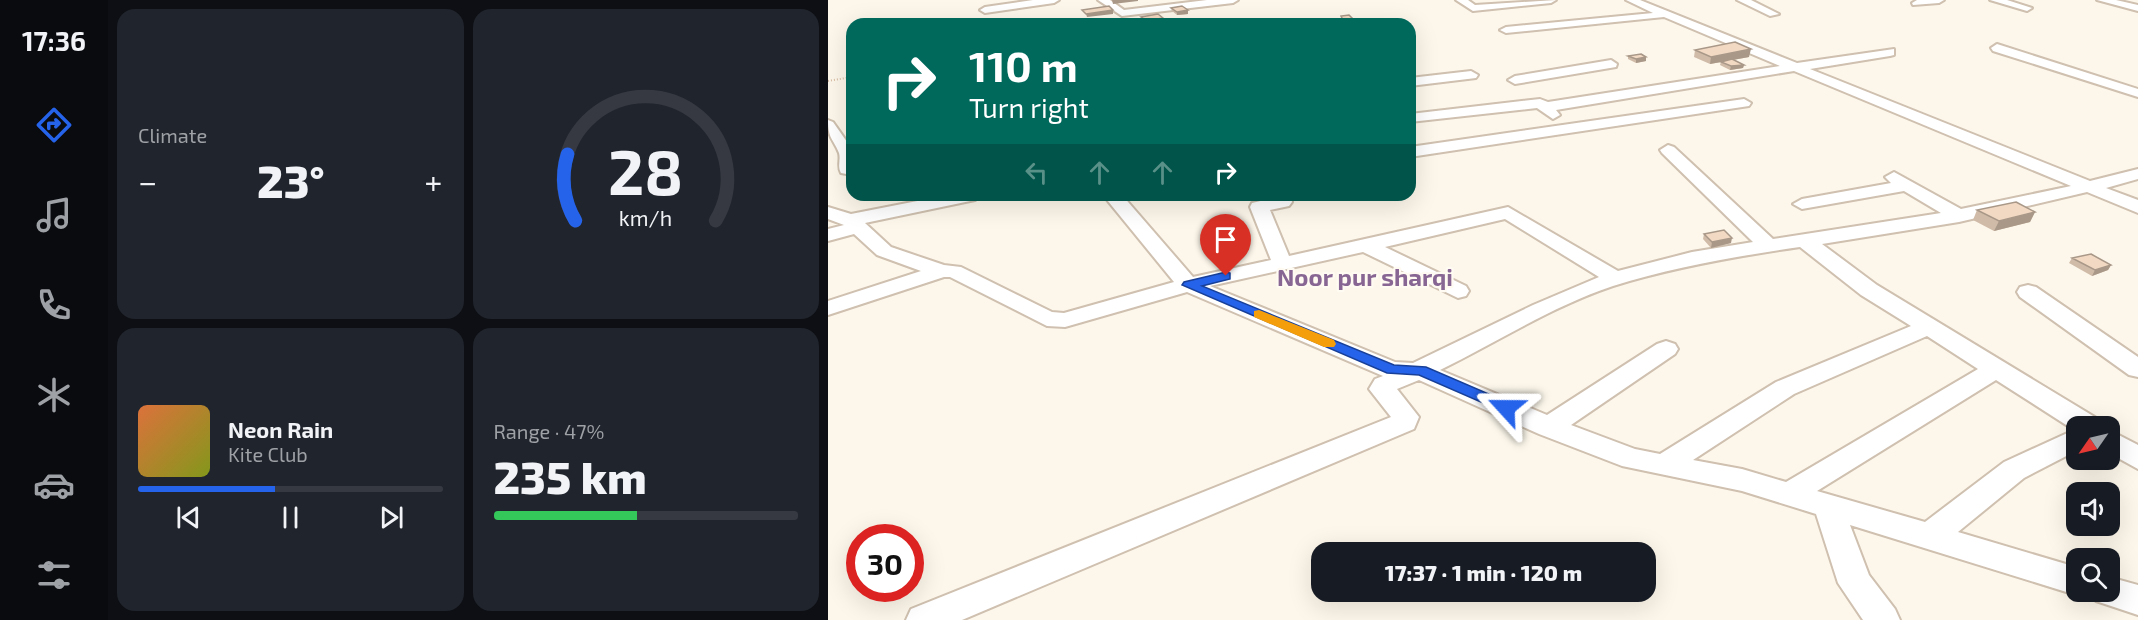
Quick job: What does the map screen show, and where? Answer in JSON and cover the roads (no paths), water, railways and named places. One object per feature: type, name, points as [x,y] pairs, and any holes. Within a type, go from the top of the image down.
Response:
[{"type":"street","points":[[985,10],[1054,0]]},
{"type":"street","points":[[1103,0],[1122,13],[1233,0]]},
{"type":"street","points":[[1461,0],[1473,8],[1551,0]]},
{"type":"street","points":[[1631,0],[2138,207]]},
{"type":"street","points":[[1742,0],[1774,14]]},
{"type":"street","points":[[1917,3],[1939,0]]},
{"type":"street","points":[[1995,0],[2026,8]]},
{"type":"street","points":[[2102,0],[2138,8]]},
{"type":"street","points":[[1201,4],[1210,15]]},
{"type":"street","points":[[1506,30],[1669,14]]},
{"type":"street","points":[[1579,36],[1693,24]]},
{"type":"street","points":[[1997,48],[2138,93]]},
{"type":"street","points":[[1416,117],[1541,105],[1890,52]]},
{"type":"street","points":[[1567,128],[1510,76],[1611,64]]},
{"type":"street","points":[[1416,81],[1471,75]]},
{"type":"street","points":[[1416,151],[1744,103]]},
{"type":"street","points":[[828,125],[846,152]]},
{"type":"street","points":[[1668,150],[1770,247]]},
{"type":"street","points":[[1888,173],[1959,216]]},
{"type":"street","points":[[923,620],[1404,422],[1406,417],[1382,387],[1421,371],[1566,300],[1635,272],[1959,216],[2091,187],[2138,174]]},
{"type":"street","points":[[1802,204],[1906,186]]},
{"type":"street","points":[[828,235],[854,224],[950,201]]},
{"type":"street","points":[[1117,201],[1188,285],[1392,370],[1421,371],[1632,459],[1742,480],[2066,578]]},
{"type":"street","points":[[1282,263],[1259,207],[1283,201]]},
{"type":"street","points":[[828,213],[854,224],[884,251],[942,271],[954,272],[1047,319],[1055,320],[1065,320],[1188,285],[1509,213],[1617,279]]},
{"type":"street","points":[[1805,241],[1869,290],[2072,416]]},
{"type":"street","points":[[1366,245],[1458,291]]},
{"type":"street","points":[[828,308],[942,271]]},
{"type":"street","points":[[2028,292],[2138,369]]},
{"type":"street","points":[[1662,466],[1785,388],[1928,327]]},
{"type":"street","points":[[1549,426],[1666,349]]},
{"type":"street","points":[[1788,495],[1868,444],[1997,369]]},
{"type":"street","points":[[1929,537],[2014,470],[2066,444]]},
{"type":"street","points":[[2120,447],[2138,458]]},
{"type":"street","points":[[1828,506],[1855,583],[1883,620]]},
{"type":"street","points":[[2120,595],[2138,600]]},
{"type":"district","name":"Noor pur sharqi","points":[[1365,276]]}]
